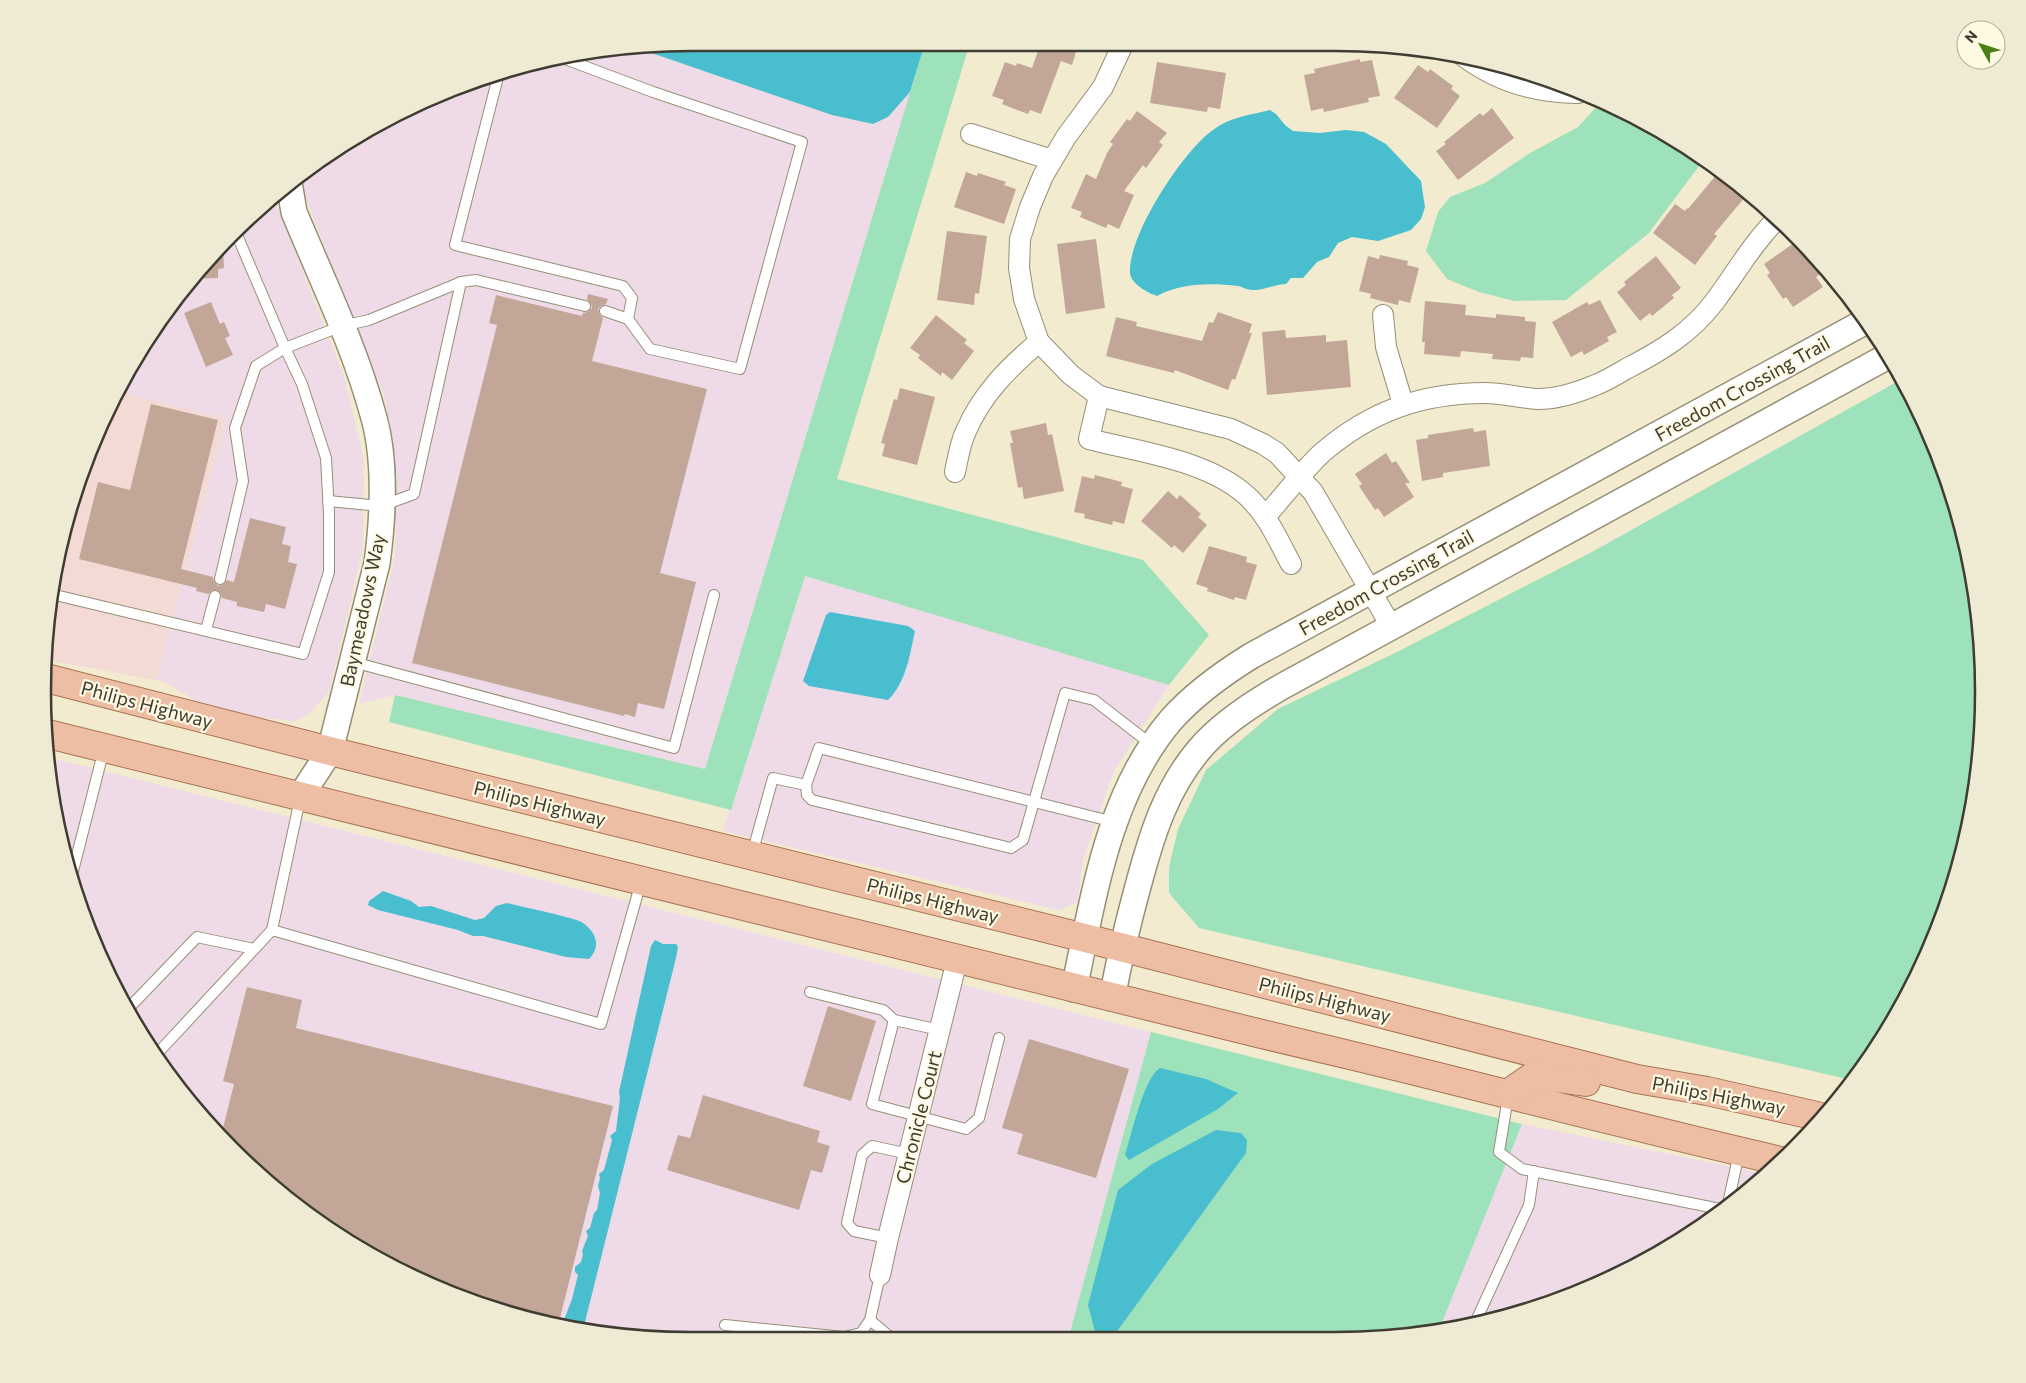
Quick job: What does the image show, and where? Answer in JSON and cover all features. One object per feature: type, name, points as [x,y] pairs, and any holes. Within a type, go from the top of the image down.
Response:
[{"type":"main road","name":"Philips Highway","points":[[52,679],[330,751],[1122,947],[1637,1080],[1707,1090],[1815,1115]]},
{"type":"main road","points":[[53,735],[1074,989],[1509,1093],[1772,1159]]},
{"type":"main road","points":[[1509,1093],[1536,1075],[1599,1085],[1637,1080]]},
{"type":"street","points":[[1120,51],[1103,87],[1066,137],[1052,160],[1030,207],[1020,239],[1019,268],[1024,299],[1039,342],[1071,375],[1099,396],[1231,429],[1264,444],[1277,454],[1313,492],[1391,626]]},
{"type":"street","points":[[1484,70],[1522,87],[1561,93]]},
{"type":"street","points":[[971,134],[1052,160]]},
{"type":"street","name":"Baymeadows Way","points":[[291,193],[294,212],[355,359],[374,420],[381,471],[380,539],[377,563],[330,751],[300,797]]},
{"type":"street","points":[[1265,517],[1322,454],[1350,431],[1383,412],[1403,404],[1447,395],[1487,393],[1540,399],[1566,395],[1594,386],[1663,350],[1693,326],[1715,301],[1758,239],[1772,224]]},
{"type":"street","points":[[1383,315],[1386,348],[1403,404]]},
{"type":"street","name":"Freedom Crossing Trail","points":[[1074,989],[1114,822],[1130,785],[1152,745],[1187,704],[1225,672],[1251,656],[1859,325]]},
{"type":"street","points":[[955,472],[965,432],[982,400],[1012,364],[1039,342]]},
{"type":"street","points":[[1112,998],[1122,947],[1159,815],[1184,768],[1205,743],[1247,707],[1391,626],[1882,359]]},
{"type":"street","points":[[1099,396],[1088,439],[1183,463],[1219,477],[1247,496],[1265,517],[1291,564]]},
{"type":"street","points":[[1152,745],[1184,768]]},
{"type":"street","name":"Chronicle Court","points":[[880,1275],[958,960]]},
{"type":"lane","points":[[575,63],[652,92],[802,142],[740,369],[650,349],[628,319],[605,311]]},
{"type":"lane","points":[[497,82],[455,245],[623,286],[632,298],[628,319]]},
{"type":"lane","points":[[59,596],[303,654],[329,572],[326,458],[302,384],[239,239]]},
{"type":"lane","points":[[220,579],[243,481],[235,428],[256,366],[285,348],[342,326],[369,320],[461,282],[476,280],[585,306]]},
{"type":"lane","points":[[328,501],[381,506],[414,494],[461,282]]},
{"type":"lane","points":[[352,662],[674,748],[714,595]]},
{"type":"lane","points":[[206,630],[215,596]]},
{"type":"lane","points":[[1114,822],[1035,801],[819,748],[806,785],[807,794],[812,800],[1011,848],[1023,840],[1035,801],[1065,693],[1094,700],[1152,745]]},
{"type":"lane","points":[[75,863],[104,748]]},
{"type":"lane","points":[[752,856],[773,778],[806,785]]},
{"type":"lane","points":[[161,1050],[272,930],[300,797]]},
{"type":"lane","points":[[272,930],[601,1024],[641,881]]},
{"type":"lane","points":[[133,1004],[197,937],[254,949]]},
{"type":"lane","points":[[810,992],[882,1010],[894,1020],[940,1030]]},
{"type":"lane","points":[[894,1020],[872,1104],[966,1129],[979,1118],[999,1038]]},
{"type":"lane","points":[[1509,1093],[1499,1152],[1522,1169],[1714,1207]]},
{"type":"lane","points":[[888,1238],[854,1231],[847,1223],[862,1154],[872,1146],[909,1154]]},
{"type":"lane","points":[[1730,1195],[1740,1152]]},
{"type":"lane","points":[[1479,1315],[1529,1205],[1534,1171]]},
{"type":"lane","points":[[861,1332],[870,1320],[880,1275]]},
{"type":"lane","points":[[870,1320],[884,1332]]},
{"type":"lane","points":[[724,1325],[794,1332]]},
{"type":"shaded area","points":[[651,53],[832,115],[873,124],[888,116],[910,92],[705,769],[395,695],[359,704],[395,556],[397,477],[385,398],[307,202],[303,183],[336,159],[408,117],[486,85],[526,73],[567,64],[608,57]]},
{"type":"shaded area","points":[[276,204],[344,376],[364,460],[363,549],[329,692],[309,714],[295,721],[257,717],[198,702],[165,682],[156,680],[226,419],[125,393],[159,336],[210,269]]},
{"type":"shaded area","points":[[125,393],[226,418],[156,680],[52,661],[57,608],[73,526],[100,446]]},
{"type":"shaded area","points":[[805,576],[1169,685],[1114,771],[1083,860],[1077,902],[1059,910],[723,831]]},
{"type":"shaded area","points":[[55,759],[1151,1032],[1070,1332],[692,1332],[608,1326],[526,1310],[446,1283],[408,1266],[371,1246],[336,1224],[269,1173],[210,1114],[159,1047],[137,1012],[117,975],[100,937],[73,857],[64,816]]},
{"type":"shaded area","points":[[1522,1124],[1758,1172],[1690,1224],[1618,1266],[1540,1298],[1500,1310],[1442,1322]]},
{"type":"green space","points":[[923,51],[968,51],[837,479],[1143,560],[1209,635],[1169,685],[805,576],[731,810],[389,722],[395,695],[705,769]]},
{"type":"green space","points":[[1596,107],[1655,137],[1699,166],[1649,233],[1566,300],[1514,301],[1479,292],[1447,279],[1426,251],[1438,212],[1450,197],[1485,183],[1530,153],[1578,127]]},
{"type":"green space","points":[[1895,383],[1909,408],[1941,486],[1953,526],[1969,608],[1975,692],[1969,775],[1953,857],[1926,937],[1909,975],[1889,1012],[1844,1078],[1199,928],[1169,893],[1169,867],[1178,829],[1206,770],[1278,709],[1395,653],[1592,552]]},
{"type":"green space","points":[[1151,1032],[1522,1124],[1442,1322],[1376,1330],[1334,1332],[1117,1332],[1246,1153],[1103,1332],[1070,1332]]},
{"type":"water","points":[[692,51],[923,51],[910,92],[888,117],[873,124],[832,115],[651,53]]},
{"type":"water","points":[[1270,110],[1293,131],[1320,133],[1346,130],[1364,132],[1386,144],[1421,181],[1425,207],[1421,219],[1411,230],[1378,241],[1352,237],[1338,243],[1329,257],[1317,262],[1303,278],[1291,278],[1286,284],[1249,290],[1238,286],[1206,284],[1186,286],[1157,296],[1140,288],[1131,277],[1132,257],[1147,217],[1173,174],[1187,156],[1213,130],[1226,122],[1240,117]]},
{"type":"water","points":[[830,612],[908,626],[915,631],[903,677],[888,700],[809,686],[803,681],[826,615]]},
{"type":"water","points":[[383,891],[411,901],[419,907],[431,906],[475,920],[484,918],[496,906],[507,903],[569,918],[583,923],[592,931],[596,940],[595,950],[589,959],[566,957],[483,936],[473,936],[458,930],[378,910],[368,905],[369,901]]},
{"type":"water","points":[[655,940],[663,944],[676,944],[678,947],[676,958],[585,1322],[564,1318],[578,1275],[575,1272],[575,1267],[581,1262],[582,1251],[588,1236],[586,1231],[590,1228],[594,1213],[597,1210],[600,1193],[598,1186],[599,1174],[604,1170],[612,1140],[610,1136],[616,1131],[619,1092],[651,946]]},
{"type":"water","points":[[1160,1068],[1206,1079],[1238,1093],[1218,1109],[1129,1160],[1125,1155],[1143,1094],[1154,1074]]},
{"type":"water","points":[[1216,1130],[1241,1133],[1247,1140],[1246,1153],[1117,1332],[1095,1332],[1088,1305],[1118,1190],[1152,1164]]},
{"type":"building","points":[[1038,51],[1076,51],[1072,65],[1061,61],[1041,114],[1030,110],[1028,114],[1002,104],[1004,100],[992,96],[1005,62],[1016,66],[1017,63],[1032,68]]},
{"type":"building","points":[[1360,59],[1360,62],[1372,60],[1380,96],[1368,98],[1369,102],[1324,112],[1323,108],[1311,111],[1304,75],[1315,73],[1314,69]]},
{"type":"building","points":[[1157,62],[1226,73],[1220,109],[1208,107],[1207,112],[1150,103]]},
{"type":"building","points":[[1418,65],[1428,72],[1430,69],[1453,86],[1451,89],[1460,96],[1437,128],[1394,98]]},
{"type":"building","points":[[1492,108],[1514,138],[1458,180],[1436,151],[1446,144],[1444,142],[1480,113],[1483,116]]},
{"type":"building","points":[[1137,111],[1167,133],[1159,142],[1163,145],[1146,168],[1143,165],[1124,191],[1134,195],[1119,229],[1108,224],[1106,228],[1080,217],[1082,212],[1071,208],[1086,174],[1096,179],[1113,144],[1110,142],[1127,119],[1130,121]]},
{"type":"building","points":[[966,172],[977,176],[978,173],[1006,182],[1004,185],[1016,189],[1004,224],[954,207]]},
{"type":"building","points":[[1715,177],[1743,199],[1714,234],[1717,236],[1695,265],[1653,233],[1675,204],[1685,211]]},
{"type":"building","points":[[947,231],[987,236],[979,294],[975,293],[974,305],[937,300]]},
{"type":"building","points":[[1096,239],[1105,308],[1066,314],[1057,244]]},
{"type":"building","points":[[1792,244],[1820,274],[1816,277],[1823,287],[1793,307],[1786,297],[1783,299],[1767,275],[1770,273],[1764,264]]},
{"type":"building","points":[[223,255],[224,268],[218,269],[218,278],[202,279]]},
{"type":"building","points":[[1380,255],[1408,261],[1407,265],[1419,268],[1410,303],[1399,300],[1398,305],[1370,298],[1371,294],[1359,291],[1368,256],[1379,259]]},
{"type":"building","points":[[1656,256],[1681,288],[1672,295],[1674,298],[1652,316],[1650,313],[1640,321],[1617,292],[1626,285],[1624,282]]},
{"type":"building","points":[[588,294],[608,299],[606,304],[598,309],[603,318],[592,361],[707,389],[660,573],[696,582],[664,709],[638,703],[635,717],[625,714],[624,716],[412,663],[497,325],[489,323],[496,295],[582,316],[583,313],[592,308],[587,299]]},
{"type":"building","points":[[1600,300],[1617,332],[1607,337],[1609,341],[1584,355],[1582,351],[1571,357],[1552,322],[1587,302],[1589,305]]},
{"type":"building","points":[[1425,301],[1466,305],[1465,315],[1496,318],[1496,314],[1525,317],[1525,321],[1536,322],[1533,358],[1521,357],[1520,361],[1492,359],[1493,354],[1461,351],[1460,357],[1424,354],[1425,342],[1422,342]]},
{"type":"building","points":[[211,302],[220,324],[224,322],[230,336],[225,338],[233,355],[206,367],[184,313]]},
{"type":"building","points":[[1218,312],[1252,324],[1249,333],[1252,333],[1235,380],[1232,379],[1228,390],[1175,370],[1174,373],[1106,356],[1116,317],[1137,322],[1136,326],[1202,341],[1209,322],[1213,323]]},
{"type":"building","points":[[936,315],[967,340],[964,343],[974,351],[952,380],[942,372],[941,376],[918,358],[920,355],[910,348]]},
{"type":"building","points":[[1285,330],[1286,338],[1326,335],[1326,342],[1347,340],[1351,387],[1267,395],[1262,332]]},
{"type":"building","points":[[900,388],[935,397],[917,465],[882,456],[885,444],[881,443],[894,399],[897,400]]},
{"type":"building","points":[[151,404],[218,420],[181,569],[213,577],[218,586],[227,580],[234,582],[250,518],[286,527],[282,544],[291,546],[288,562],[297,564],[285,609],[266,604],[264,612],[237,606],[237,602],[222,598],[217,590],[213,590],[208,594],[196,591],[197,588],[79,559],[98,482],[130,490]]},
{"type":"building","points":[[1046,423],[1048,435],[1052,434],[1064,491],[1024,499],[1022,487],[1018,488],[1010,443],[1013,443],[1010,431]]},
{"type":"building","points":[[1473,428],[1474,432],[1486,430],[1490,466],[1443,473],[1443,477],[1422,481],[1416,440],[1428,438],[1428,435]]},
{"type":"building","points":[[1386,453],[1392,463],[1396,461],[1410,483],[1405,483],[1414,497],[1384,517],[1378,508],[1375,510],[1359,486],[1362,484],[1355,474]]},
{"type":"building","points":[[1095,475],[1122,482],[1121,486],[1133,489],[1124,524],[1113,521],[1112,525],[1084,518],[1085,514],[1074,512],[1082,476],[1094,479]]},
{"type":"building","points":[[1168,491],[1177,499],[1180,495],[1201,514],[1198,517],[1207,525],[1183,553],[1174,545],[1172,548],[1141,521]]},
{"type":"building","points":[[1209,546],[1247,557],[1246,562],[1257,565],[1246,600],[1235,597],[1234,600],[1207,591],[1208,588],[1196,584]]},
{"type":"building","points":[[247,987],[302,1000],[296,1028],[613,1106],[560,1317],[486,1298],[446,1283],[408,1266],[336,1224],[269,1173],[223,1128],[234,1084],[223,1081]]},
{"type":"building","points":[[828,1006],[876,1021],[851,1101],[803,1086]]},
{"type":"building","points":[[1029,1039],[1129,1069],[1096,1178],[1017,1154],[1023,1134],[1002,1128]]},
{"type":"building","points":[[703,1095],[820,1131],[817,1142],[830,1146],[822,1173],[811,1170],[799,1210],[667,1170],[678,1135],[690,1138]]}]
